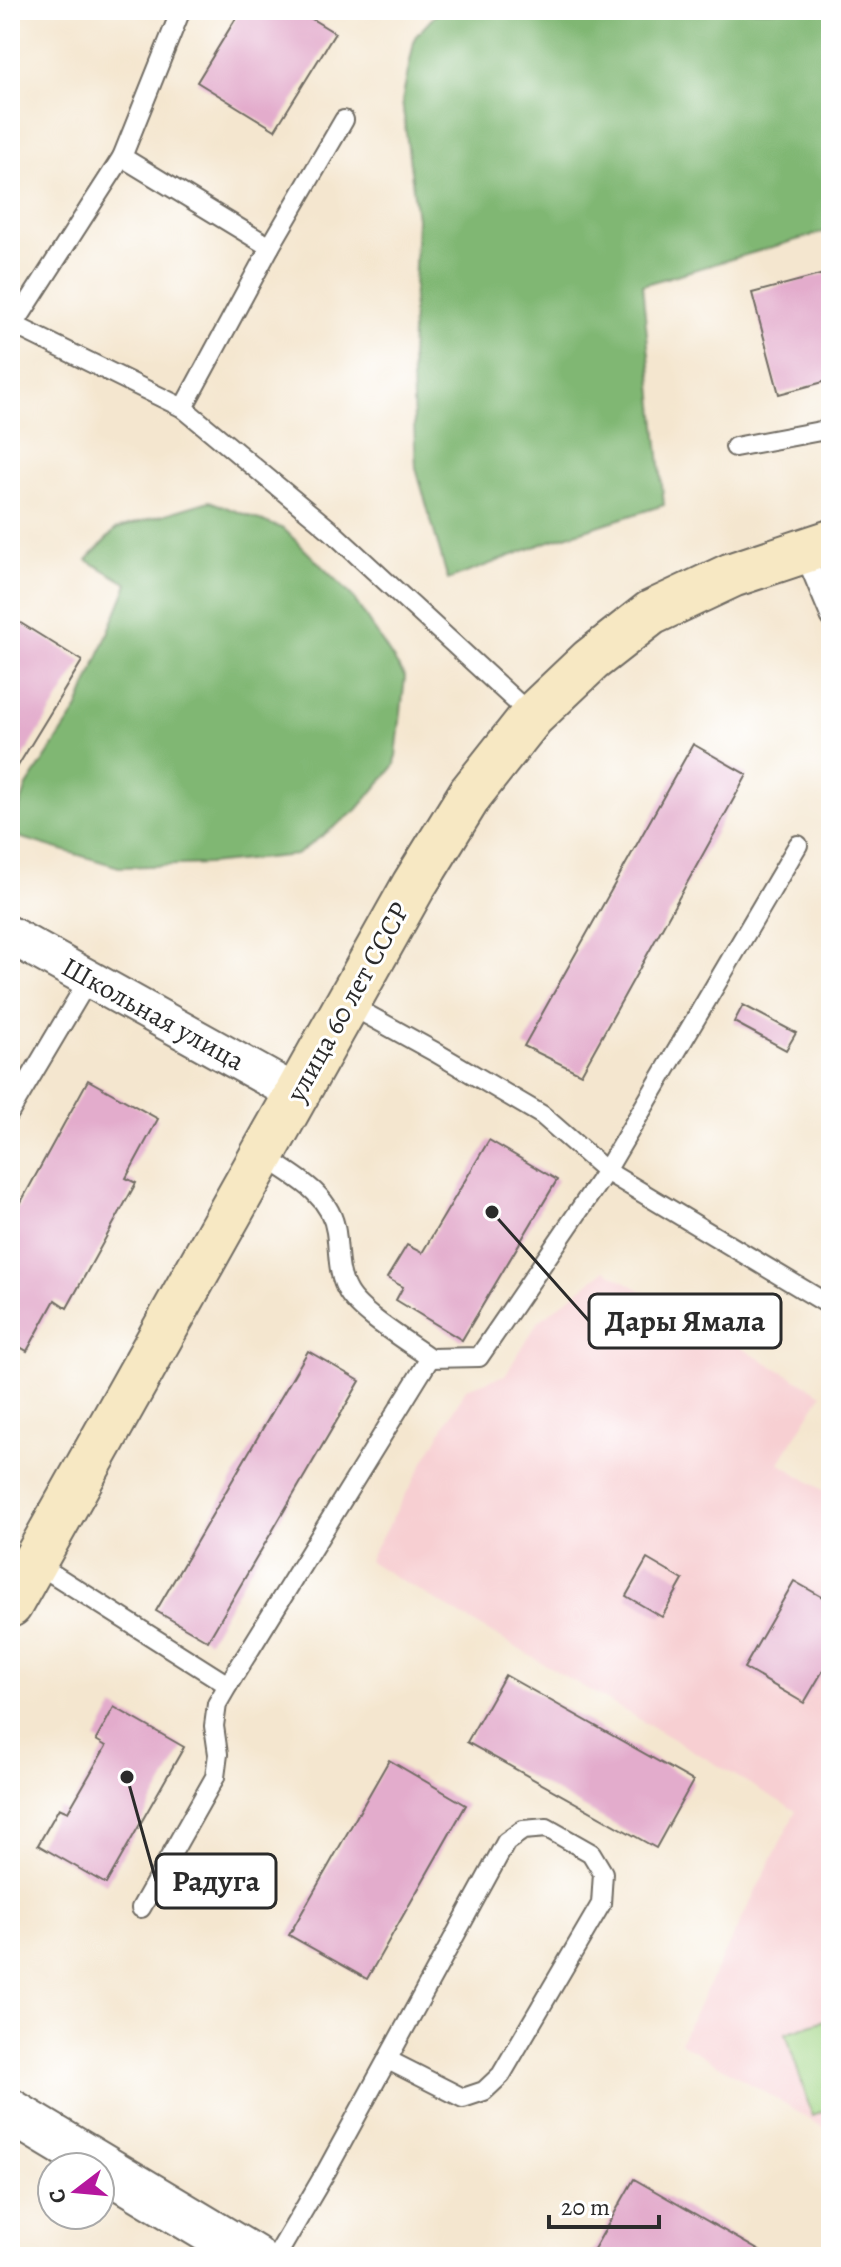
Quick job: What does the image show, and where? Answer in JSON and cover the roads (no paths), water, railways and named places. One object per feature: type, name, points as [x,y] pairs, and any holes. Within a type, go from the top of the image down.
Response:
[{"type":"main road","name":"улица 60 лет СССР","points":[[10,1605],[414,885],[471,793],[532,716],[591,660],[651,613],[732,575],[817,547]]},
{"type":"street","name":"Школьная улица","points":[[10,935],[297,1094]]},
{"type":"street","points":[[10,2111],[253,2257]]},
{"type":"lane","points":[[181,10],[122,157],[12,326],[183,408],[330,530],[532,716]]},
{"type":"lane","points":[[183,408],[270,247],[344,120]]},
{"type":"lane","points":[[122,157],[270,247]]},
{"type":"lane","points":[[735,447],[831,429]]},
{"type":"lane","points":[[817,547],[831,618]]},
{"type":"lane","points":[[262,1155],[318,1193],[329,1209],[336,1228],[340,1275],[349,1294],[362,1308],[430,1358],[479,1357],[606,1171],[798,845]]},
{"type":"lane","points":[[10,1112],[89,979]]},
{"type":"lane","points":[[348,1004],[542,1115],[606,1171],[831,1306]]},
{"type":"lane","points":[[141,1908],[215,1777],[217,1704],[430,1358]]},
{"type":"lane","points":[[34,1562],[228,1685]]},
{"type":"lane","points":[[276,2257],[388,2060],[506,1842],[523,1830],[547,1828],[591,1853],[603,1873],[601,1904],[501,2075],[484,2091],[463,2098],[388,2060]]},
{"type":"place","name":"Дары Ямала","points":[[492,1212]]},
{"type":"place","name":"Радуга","points":[[127,1777]]}]
